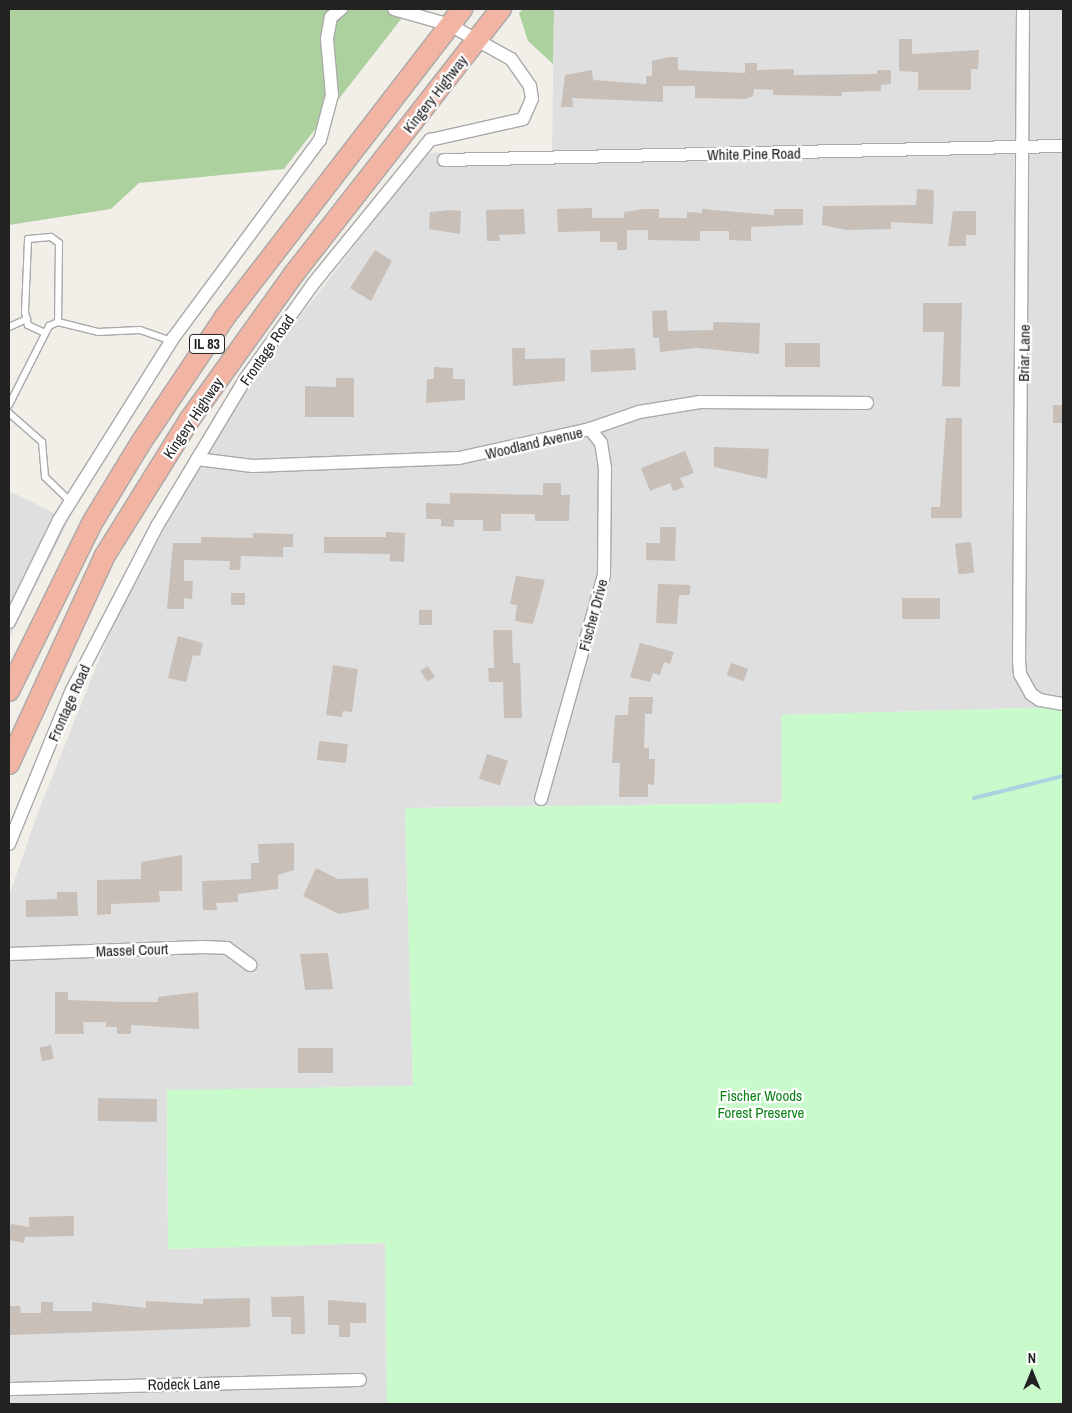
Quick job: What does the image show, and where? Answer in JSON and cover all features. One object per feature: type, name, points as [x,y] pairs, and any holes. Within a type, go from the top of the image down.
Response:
[{"type":"highway","name":"Kingery Highway","points":[[9,691],[88,532],[140,444],[225,317],[462,9]]},
{"type":"highway","name":"Kingery Highway","points":[[9,764],[104,557],[190,419],[293,275],[501,9]]},
{"type":"street","points":[[9,622],[71,502],[172,341],[320,140],[332,95],[327,39],[332,17],[341,9]]},
{"type":"street","name":"Frontage Road","points":[[9,844],[72,690],[197,459],[246,378],[313,284],[430,140],[523,119],[532,99],[524,74],[511,59],[479,39],[450,26],[394,9]]},
{"type":"street","name":"Briar Lane","points":[[1024,9],[1019,660],[1031,694],[1040,700],[1063,704]]},
{"type":"street","name":"White Pine Road","points":[[444,160],[1063,146]]},
{"type":"street","name":"Woodland Avenue","points":[[197,459],[253,466],[458,458],[590,429],[639,412],[700,402],[867,403]]},
{"type":"street","name":"Fischer Drive","points":[[541,799],[604,575],[605,468],[601,443],[590,429]]},
{"type":"street","name":"Massel Court","points":[[9,954],[227,948],[250,965]]},
{"type":"street","name":"Rodeck Lane","points":[[9,1388],[360,1380]]},
{"type":"lane","points":[[9,405],[45,333],[58,322],[58,243],[51,237],[28,239],[24,244],[28,325],[45,333]]},
{"type":"lane","points":[[9,327],[27,319]]},
{"type":"lane","points":[[58,322],[98,332],[140,330],[172,341]]},
{"type":"lane","points":[[9,413],[42,442],[45,477],[71,502]]},
{"type":"shaded area","points":[[554,9],[1063,9],[1063,707],[781,715],[783,803],[405,808],[413,1086],[167,1091],[168,1249],[385,1243],[387,1404],[9,1404],[9,896],[37,815],[116,617],[198,467],[265,362],[426,153],[552,151]]},
{"type":"shaded area","points":[[9,491],[69,520],[9,639]]},
{"type":"green space","points":[[9,9],[409,9],[284,169],[139,183],[111,209],[9,225]]},
{"type":"green space","points":[[523,9],[554,9],[553,64],[528,41],[519,13]]},
{"type":"green space","name":"Fischer Woods Forest Preserve","points":[[1063,707],[1063,1404],[387,1404],[385,1243],[168,1249],[167,1090],[413,1086],[405,808],[782,803],[781,715]]},
{"type":"building","points":[[899,39],[912,39],[912,54],[979,50],[978,69],[971,69],[971,90],[918,90],[918,72],[899,71]]},
{"type":"building","points":[[668,57],[678,57],[678,70],[745,73],[745,63],[757,63],[757,70],[794,69],[794,75],[877,74],[877,70],[891,70],[891,84],[881,85],[881,91],[842,92],[842,96],[773,95],[773,90],[754,89],[753,96],[745,99],[695,98],[695,86],[663,86],[663,102],[572,98],[573,107],[561,107],[565,75],[592,70],[593,80],[646,84],[646,76],[652,76],[652,61]]},
{"type":"building","points":[[917,189],[934,190],[933,224],[891,222],[891,229],[847,230],[822,225],[823,206],[916,205]]},
{"type":"building","points":[[592,208],[592,218],[624,218],[624,212],[644,209],[659,209],[659,218],[687,218],[687,212],[702,213],[702,209],[774,215],[774,209],[803,209],[803,225],[751,227],[751,241],[729,240],[729,231],[700,231],[700,241],[648,240],[648,230],[627,230],[627,250],[617,250],[617,242],[600,242],[600,231],[558,232],[557,209]]},
{"type":"building","points":[[524,209],[525,234],[499,235],[500,241],[487,241],[486,210]]},
{"type":"building","points":[[461,211],[460,234],[429,229],[430,212]]},
{"type":"building","points":[[953,211],[976,211],[976,235],[966,235],[966,246],[948,246]]},
{"type":"building","points":[[375,250],[392,261],[371,301],[350,288]]},
{"type":"building","points":[[923,303],[962,303],[960,387],[942,386],[944,332],[923,332]]},
{"type":"building","points":[[667,310],[668,331],[713,330],[713,322],[760,323],[759,354],[697,348],[660,352],[659,338],[653,338],[652,311]]},
{"type":"building","points":[[785,343],[820,343],[820,367],[785,367]]},
{"type":"building","points":[[512,348],[525,348],[525,359],[565,358],[565,381],[513,386]]},
{"type":"building","points":[[635,348],[636,370],[591,372],[590,350]]},
{"type":"building","points":[[434,367],[453,368],[453,379],[465,379],[465,400],[426,403],[427,379],[434,379]]},
{"type":"building","points":[[336,378],[354,378],[354,417],[305,417],[305,386],[336,387]]},
{"type":"building","points":[[1053,405],[1063,405],[1063,423],[1053,423]]},
{"type":"building","points":[[946,418],[962,418],[962,518],[931,518],[931,507],[940,507]]},
{"type":"building","points":[[714,447],[769,449],[767,479],[714,467]]},
{"type":"building","points":[[685,451],[694,473],[680,478],[684,487],[673,491],[670,483],[650,491],[641,468]]},
{"type":"building","points":[[543,483],[561,483],[561,495],[570,495],[569,521],[535,521],[535,514],[501,514],[501,531],[483,531],[483,520],[454,520],[454,527],[441,526],[441,519],[426,519],[426,503],[450,504],[450,493],[543,495]]},
{"type":"building","points":[[660,527],[676,527],[675,561],[646,560],[646,543],[660,543]]},
{"type":"building","points":[[386,532],[405,533],[404,562],[390,561],[390,554],[324,553],[324,537],[386,537]]},
{"type":"building","points":[[253,533],[293,534],[293,547],[283,547],[283,557],[241,556],[240,570],[229,570],[230,561],[184,560],[184,581],[193,581],[192,599],[184,598],[184,609],[167,609],[173,543],[201,543],[201,537],[253,538]]},
{"type":"building","points":[[971,542],[974,573],[958,575],[955,544]]},
{"type":"building","points":[[516,576],[545,580],[533,624],[515,621],[517,605],[510,604]]},
{"type":"building","points":[[658,584],[690,585],[690,595],[679,595],[677,624],[656,623]]},
{"type":"building","points":[[231,593],[245,593],[245,605],[231,605]]},
{"type":"building","points":[[902,598],[940,598],[940,619],[902,619]]},
{"type":"building","points":[[419,610],[432,610],[432,625],[419,625]]},
{"type":"building","points":[[493,630],[512,630],[513,663],[520,663],[522,718],[504,718],[503,682],[489,682],[488,668],[494,668]]},
{"type":"building","points":[[178,636],[203,643],[200,656],[193,655],[186,682],[168,678]]},
{"type":"building","points":[[640,643],[674,652],[670,664],[664,662],[660,675],[653,673],[650,682],[630,677]]},
{"type":"building","points":[[731,663],[748,669],[744,681],[727,675]]},
{"type":"building","points":[[333,665],[358,669],[352,712],[343,711],[342,717],[326,715]]},
{"type":"building","points":[[428,666],[435,677],[427,682],[420,671]]},
{"type":"building","points":[[629,697],[653,697],[652,714],[645,714],[644,748],[649,748],[649,759],[655,759],[654,785],[648,784],[648,797],[619,797],[620,763],[612,763],[615,715],[628,715]]},
{"type":"building","points":[[319,741],[348,744],[346,763],[317,760]]},
{"type":"building","points":[[487,754],[508,761],[500,786],[479,779]]},
{"type":"building","points":[[294,843],[294,870],[278,875],[278,889],[238,894],[238,902],[216,903],[217,910],[203,910],[202,881],[251,879],[251,863],[259,863],[258,844]]},
{"type":"building","points":[[182,855],[182,891],[159,891],[160,902],[111,904],[111,914],[97,915],[97,880],[141,879],[141,862]]},
{"type":"building","points":[[316,868],[338,879],[368,878],[369,909],[339,914],[303,896]]},
{"type":"building","points":[[57,892],[77,892],[78,916],[26,917],[26,900],[57,899]]},
{"type":"building","points":[[328,953],[333,989],[305,990],[300,954]]},
{"type":"building","points":[[55,992],[68,992],[68,1000],[158,1002],[158,997],[198,992],[199,1029],[131,1025],[131,1034],[117,1034],[117,1027],[106,1027],[106,1022],[83,1022],[84,1034],[55,1034]]},
{"type":"building","points":[[51,1045],[54,1059],[42,1061],[39,1047]]},
{"type":"building","points":[[298,1048],[333,1048],[333,1073],[298,1073]]},
{"type":"building","points":[[98,1098],[157,1099],[157,1122],[98,1121]]},
{"type":"building","points":[[74,1216],[74,1236],[25,1237],[24,1243],[9,1240],[11,1224],[29,1227],[29,1217]]},
{"type":"building","points":[[304,1296],[305,1334],[291,1334],[291,1317],[272,1317],[271,1297]]},
{"type":"building","points":[[250,1298],[250,1327],[9,1335],[9,1306],[20,1306],[21,1313],[41,1313],[41,1302],[53,1302],[53,1311],[92,1311],[92,1302],[146,1308],[146,1301],[203,1304],[203,1299]]},
{"type":"building","points":[[328,1300],[366,1303],[366,1323],[350,1323],[350,1337],[339,1337],[339,1325],[328,1325]]},
{"type":"waterway","points":[[974,798],[1063,776]]}]
